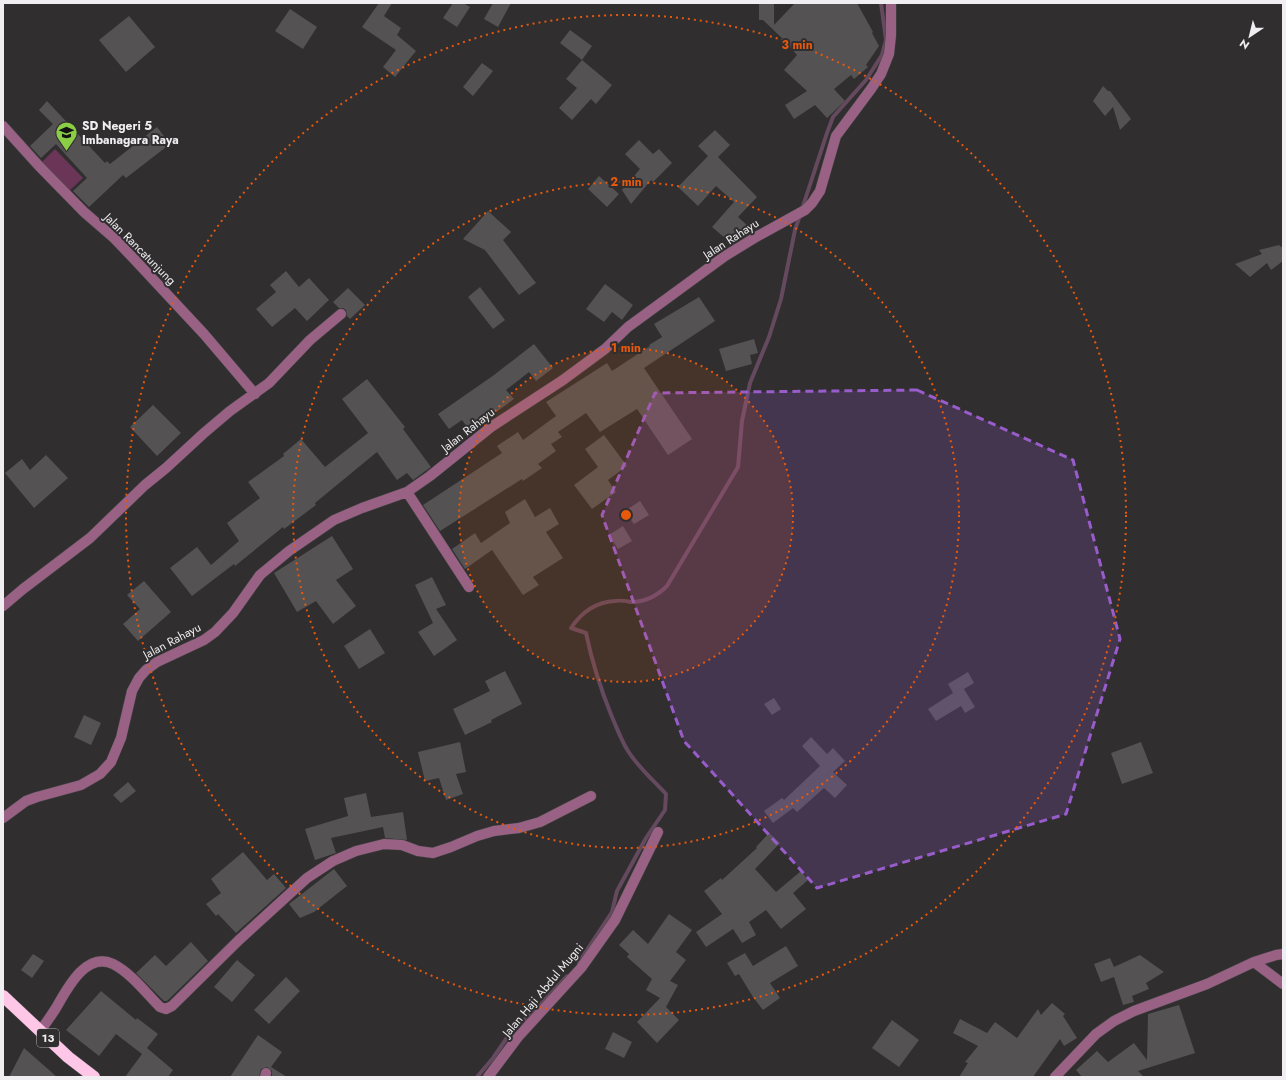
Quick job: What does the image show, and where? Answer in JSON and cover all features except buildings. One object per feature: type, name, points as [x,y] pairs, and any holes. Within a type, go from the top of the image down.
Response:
[{"type":"highway","name":"13","points":[[3,996],[68,1057],[94,1077]]},
{"type":"street","name":"Jalan Rahayu","points":[[3,818],[26,801],[81,784],[100,774],[111,762],[121,738],[132,691],[139,678],[146,670],[157,662],[193,645],[215,632],[232,613],[256,580],[274,563],[334,520],[407,492],[430,476],[491,427],[563,380],[605,349],[628,327],[725,256],[800,213],[812,203],[820,191],[836,136],[881,74],[890,54],[890,3]]},
{"type":"street","name":"Jalan Rancatunjung","points":[[3,126],[39,166],[84,212],[114,238],[135,260],[204,334],[256,394]]},
{"type":"street","points":[[3,606],[22,589],[90,538],[145,485],[204,433],[230,411],[256,394],[269,383],[310,340],[341,314]]},
{"type":"street","points":[[407,492],[469,587]]},
{"type":"street","points":[[40,1031],[68,987],[82,970],[96,961],[105,961],[113,964],[125,972],[160,1007],[166,1009],[172,1006],[239,940],[308,878],[333,861],[356,851],[384,844],[402,846],[418,851],[433,853],[494,831],[519,828],[540,822],[591,796]]},
{"type":"street","name":"Jalan Haji Abdul Mugni","points":[[488,1077],[518,1037],[582,968],[615,920],[658,832]]},
{"type":"street","points":[[1055,1077],[1096,1034],[1114,1021],[1134,1011],[1207,984],[1254,962],[1283,954]]},
{"type":"street","points":[[1254,962],[1283,984]]},
{"type":"highlighted area","points":[[917,390],[1073,460],[1120,639],[1066,814],[817,888],[684,741],[602,515],[655,393]]},
{"type":"shaded area","points":[[55,149],[83,178],[68,192],[41,163]]},
{"type":"waterway","points":[[802,209],[833,117],[866,80],[882,55],[886,40],[881,3]]},
{"type":"waterway","points":[[579,962],[612,912],[617,891],[646,838],[665,810],[666,794],[641,768],[626,747],[612,717],[601,686],[586,633],[571,628],[584,613],[595,606],[608,602],[636,602],[646,600],[659,593],[667,586],[738,467],[742,421],[750,383],[769,337],[781,299],[795,230],[800,215]]},
{"type":"waterway","points":[[477,1077],[493,1058],[511,1032],[540,1005],[567,976]]},
{"type":"place","name":"SD Negeri 5 Imbanagara Raya","points":[[66,152]]}]
